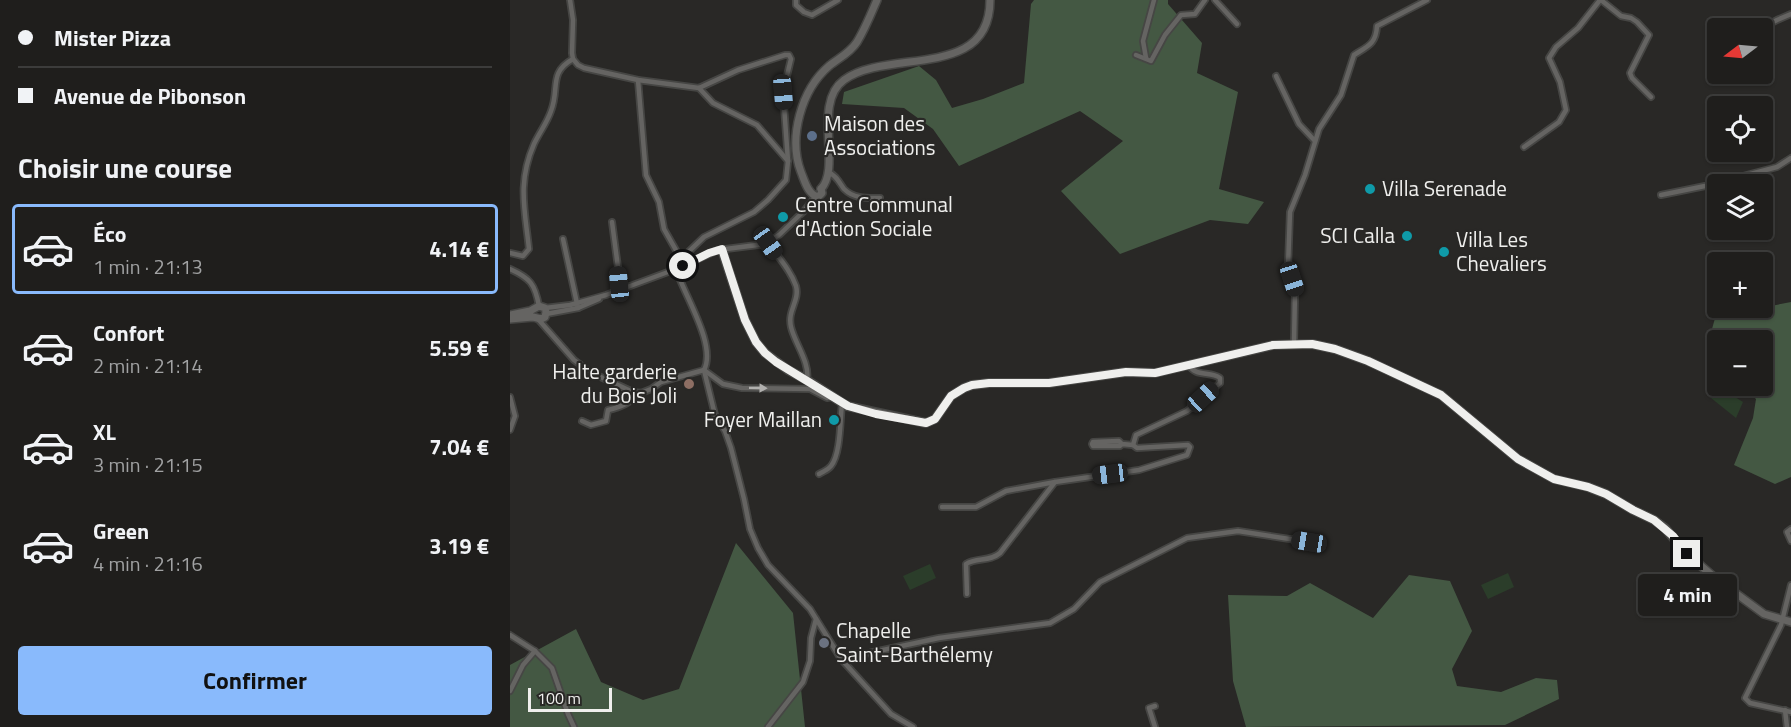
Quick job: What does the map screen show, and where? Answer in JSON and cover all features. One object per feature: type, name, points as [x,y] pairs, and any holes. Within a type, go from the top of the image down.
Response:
[{"type":"street","points":[[570,0],[573,20],[573,59],[584,68],[638,80],[699,88],[738,70],[785,55],[789,55],[791,59],[783,92],[788,161],[786,180],[754,212],[704,237],[681,259]]},
{"type":"street","points":[[796,0],[796,5],[812,15],[838,0]]},
{"type":"street","points":[[816,192],[804,180],[798,164],[796,144],[798,120],[803,105],[823,73],[850,51],[857,41],[877,0]]},
{"type":"street","points":[[510,317],[578,305],[676,269],[709,253],[768,243],[804,211],[816,192],[825,184],[828,172],[829,110],[837,86],[866,69],[946,56],[968,47],[982,32],[990,13],[990,0]]},
{"type":"street","points":[[1146,58],[1143,41],[1154,0]]},
{"type":"street","points":[[1136,56],[1151,61],[1165,35],[1181,15],[1195,14],[1205,0]]},
{"type":"street","points":[[1215,0],[1237,24]]},
{"type":"street","points":[[1294,344],[1296,291],[1288,267],[1290,212],[1305,175],[1319,129],[1341,95],[1354,55],[1370,45],[1376,37],[1377,26],[1427,0]]},
{"type":"street","points":[[1524,147],[1559,122],[1566,110],[1560,82],[1549,57],[1556,47],[1578,28],[1601,0],[1621,16],[1631,18],[1649,35],[1630,73],[1651,97]]},
{"type":"street","points":[[1773,22],[1791,14]]},
{"type":"street","points":[[510,253],[523,256],[530,249],[524,212],[524,178],[534,146],[551,111],[555,97],[556,76],[559,69],[573,59]]},
{"type":"street","points":[[1276,76],[1299,124],[1316,141]]},
{"type":"street","points":[[638,80],[646,175],[659,202],[664,229],[683,266]]},
{"type":"street","points":[[699,88],[713,103],[757,125],[788,161]]},
{"type":"street","points":[[1661,195],[1777,167],[1791,158]]},
{"type":"street","points":[[828,172],[834,175],[846,191],[860,198],[880,198]]},
{"type":"street","points":[[612,222],[621,290]]},
{"type":"street","points":[[563,239],[578,305]]},
{"type":"street","points":[[768,243],[789,270],[796,288],[797,296],[790,314],[790,321],[808,371],[807,380]]},
{"type":"street","points":[[722,249],[745,320],[756,342],[765,353],[842,404],[876,414],[926,423],[935,419],[951,396],[972,385],[1049,383],[1126,372],[1155,373],[1273,345],[1294,344],[1324,347],[1353,355],[1441,395],[1518,459],[1554,479],[1606,494],[1654,520],[1673,536],[1687,554],[1715,578],[1764,614],[1791,622]]},
{"type":"street","points":[[510,269],[530,280],[548,331],[574,360],[590,372],[633,392],[641,393]]},
{"type":"street","points":[[676,269],[682,288],[702,328],[708,355],[708,363],[704,370],[715,415],[731,448],[750,529],[758,548],[768,564],[810,609],[841,659],[891,714],[913,727]]},
{"type":"street","points":[[1133,445],[1136,435],[1187,411],[1220,382],[1220,378],[1216,375],[1191,370],[1189,364]]},
{"type":"street","points":[[704,370],[723,384],[742,388],[804,388],[816,391],[827,398],[832,397]]},
{"type":"street","points":[[582,421],[591,425],[606,421],[608,410],[622,407],[661,382],[704,370]]},
{"type":"street","points":[[510,397],[515,416],[510,430]]},
{"type":"street","points":[[819,474],[833,464],[837,450],[842,404]]},
{"type":"street","points":[[942,507],[976,507],[1006,491],[1139,470],[1187,456],[1190,447],[1181,444],[1137,447],[1122,444],[1119,441],[1093,442],[1092,444],[1093,447],[1122,444]]},
{"type":"street","points":[[967,594],[966,564],[969,561],[989,560],[1000,553],[1055,482]]},
{"type":"street","points":[[1791,529],[1787,532],[1791,541]]},
{"type":"street","points":[[841,659],[939,638],[1050,623],[1074,609],[1100,582],[1187,538],[1238,531],[1309,542]]},
{"type":"street","points":[[1791,585],[1783,620],[1745,698],[1750,703],[1791,712]]},
{"type":"street","points":[[768,727],[803,682],[810,661],[811,638],[816,619]]},
{"type":"street","points":[[510,635],[535,651],[552,668],[574,727]]},
{"type":"street","points":[[510,692],[523,665],[535,651]]},
{"type":"street","points":[[1155,706],[1149,708],[1149,712],[1155,727]]},
{"type":"street","points":[[1785,710],[1787,727]]},
{"type":"green space","points":[[1034,0],[1168,0],[1168,4],[1202,43],[1197,73],[1238,92],[1219,189],[1264,202],[1248,224],[1210,220],[1120,254],[1061,191],[1123,141],[1080,111],[959,166],[933,129],[904,108],[842,104],[844,92],[919,66],[936,80],[952,108],[1024,83],[1031,4]]},
{"type":"green space","points":[[1791,302],[1791,477],[1775,484],[1734,465],[1753,418],[1756,399],[1753,396],[1773,396],[1773,330],[1712,329],[1715,318],[1773,318],[1773,306]]},
{"type":"green space","points":[[1712,396],[1733,396],[1743,402],[1736,418],[1711,398]]},
{"type":"green space","points":[[736,543],[793,613],[805,727],[510,727],[510,665],[576,629],[601,682],[643,700],[679,689]]},
{"type":"green space","points":[[930,564],[936,578],[910,590],[903,576]]},
{"type":"green space","points":[[1508,573],[1514,587],[1488,599],[1481,585]]},
{"type":"green space","points":[[1409,575],[1450,581],[1472,631],[1452,669],[1457,686],[1501,692],[1536,678],[1557,680],[1559,699],[1505,725],[1246,727],[1233,681],[1228,595],[1287,596],[1310,583],[1373,618]]},
{"type":"place","name":"Maison des Associations","points":[[812,136]]},
{"type":"place","name":"Villa Serenade","points":[[1370,189]]},
{"type":"place","name":"Centre Communal d'Action Sociale","points":[[783,217]]},
{"type":"place","name":"SCI Calla","points":[[1407,236]]},
{"type":"place","name":"Villa Les Chevaliers","points":[[1444,252]]},
{"type":"place","name":"Halte garderie du Bois Joli","points":[[689,384]]},
{"type":"place","name":"Foyer Maillan","points":[[834,420]]},
{"type":"place","name":"Chapelle Saint-Barthélemy","points":[[824,643]]},
{"type":"route","points":[[683,266],[722,249],[745,320],[756,342],[765,353],[842,404],[876,414],[926,423],[935,419],[951,396],[972,385],[1049,383],[1126,372],[1142,374],[1161,372],[1273,345],[1312,344],[1335,349],[1368,361],[1441,395],[1518,459],[1554,479],[1606,494],[1654,520],[1673,536],[1687,554]]}]
